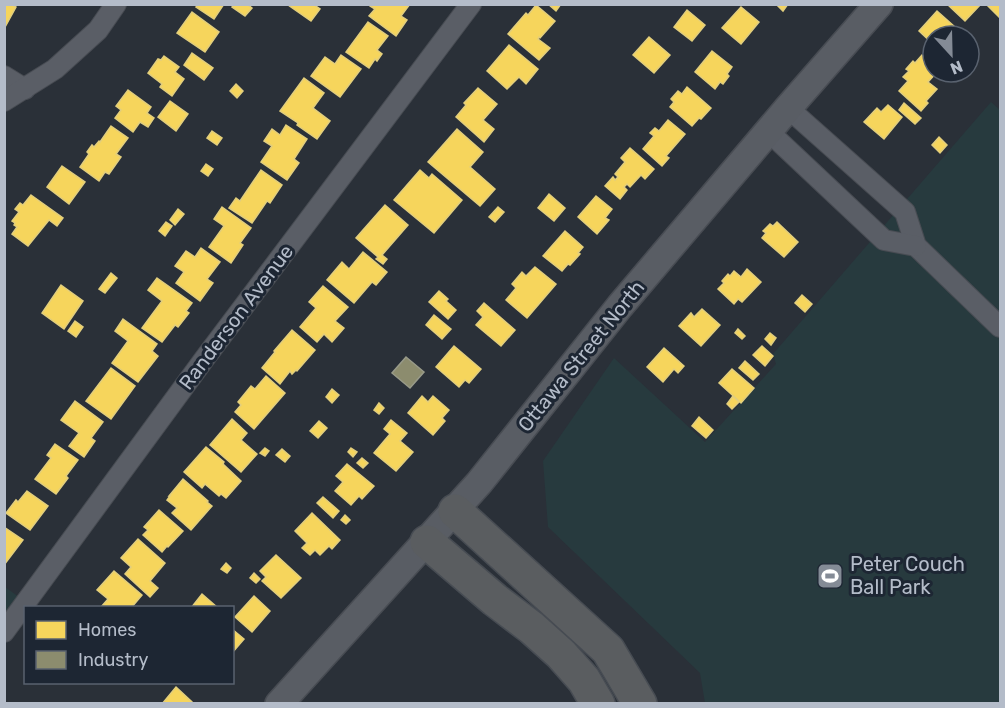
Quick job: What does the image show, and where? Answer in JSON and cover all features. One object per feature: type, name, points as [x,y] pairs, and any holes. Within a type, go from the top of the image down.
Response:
[{"type":"highway","points":[[455,511],[608,650],[640,704]]},
{"type":"highway","points":[[427,542],[561,654],[584,680],[598,704]]},
{"type":"main road","name":"Ottawa Street North","points":[[279,704],[455,511],[620,306],[879,4]]},
{"type":"street","points":[[4,101],[56,69],[98,30],[116,4]]},
{"type":"street","name":"Randerson Avenue","points":[[4,632],[205,358],[471,4]]},
{"type":"street","points":[[4,76],[25,89]]},
{"type":"street","points":[[788,108],[905,212],[916,246],[1000,327]]},
{"type":"street","points":[[768,131],[884,240],[916,246]]},
{"type":"green space","points":[[991,102],[1000,110],[1000,703],[705,703],[700,673],[548,527],[543,461],[614,358],[705,442],[776,364],[773,354]]},
{"type":"green space","points":[[5,587],[30,605],[24,606],[24,613],[5,639]]},
{"type":"building: Homes","points":[[4,4],[16,7],[4,29]]},
{"type":"building: Homes","points":[[198,4],[224,4],[214,19],[196,7]]},
{"type":"building: Homes","points":[[234,4],[247,4],[252,8],[245,16],[232,7]]},
{"type":"building: Homes","points":[[313,4],[320,9],[311,21],[288,5]]},
{"type":"building: Homes","points":[[371,4],[410,4],[401,16],[407,20],[396,36],[369,16],[375,9],[370,6]]},
{"type":"building: Homes","points":[[548,4],[561,4],[556,11]]},
{"type":"building: Homes","points":[[776,4],[788,4],[783,11]]},
{"type":"building: Homes","points":[[947,4],[981,4],[965,21]]},
{"type":"building: Homes","points":[[986,4],[1000,4],[999,17]]},
{"type":"building: Homes","points":[[536,5],[555,21],[538,39],[550,48],[539,60],[508,34]]},
{"type":"building: Homes","points":[[741,7],[759,22],[741,44],[722,28]]},
{"type":"building: Homes","points":[[687,10],[705,25],[692,41],[674,27]]},
{"type":"building: Homes","points":[[937,11],[952,24],[925,24]]},
{"type":"building: Homes","points":[[192,12],[219,32],[205,52],[177,33]]},
{"type":"building: Homes","points":[[368,22],[388,36],[377,50],[382,54],[369,68],[346,52]]},
{"type":"building: Homes","points":[[649,37],[670,55],[654,73],[633,55]]},
{"type":"building: Homes","points":[[509,45],[538,69],[526,84],[519,77],[507,89],[487,71]]},
{"type":"building: Homes","points":[[712,51],[732,67],[723,84],[720,82],[715,89],[695,72]]},
{"type":"building: Homes","points":[[192,53],[213,68],[204,80],[184,65]]},
{"type":"building: Homes","points":[[341,55],[361,69],[340,97],[311,76],[325,57],[335,64]]},
{"type":"building: Homes","points":[[164,56],[179,67],[175,72],[184,79],[172,96],[160,87],[162,84],[148,73],[158,59],[161,60]]},
{"type":"building: Homes","points":[[921,56],[921,84],[931,84],[937,89],[926,101],[928,103],[921,111],[899,91],[908,81],[903,77],[909,71],[906,69],[913,61],[915,63]]},
{"type":"building: Homes","points":[[304,78],[324,93],[313,108],[330,121],[317,139],[280,111]]},
{"type":"building: Homes","points":[[236,84],[243,91],[237,98],[230,91]]},
{"type":"building: Homes","points":[[687,87],[711,108],[692,126],[670,107],[674,102],[671,99],[678,91],[682,94]]},
{"type":"building: Homes","points":[[478,88],[497,104],[483,120],[494,129],[484,142],[456,117],[466,105],[464,103]]},
{"type":"building: Homes","points":[[128,90],[151,107],[147,113],[154,118],[148,127],[140,122],[133,132],[115,118],[121,110],[116,106]]},
{"type":"building: Homes","points":[[170,101],[188,114],[176,131],[158,117]]},
{"type":"building: Homes","points":[[904,103],[921,118],[915,124],[899,110]]},
{"type":"building: Homes","points":[[888,105],[902,117],[884,139],[864,122],[877,108],[881,112]]},
{"type":"building: Homes","points":[[668,120],[685,134],[666,156],[669,158],[662,166],[643,149],[654,136],[650,133],[655,128],[659,131]]},
{"type":"building: Homes","points":[[286,125],[307,139],[294,159],[299,163],[287,180],[261,162],[272,146],[264,141],[272,129],[280,135]]},
{"type":"building: Homes","points":[[111,126],[128,138],[116,154],[121,157],[109,174],[105,172],[99,181],[80,167],[92,145],[94,147],[100,142]]},
{"type":"building: Homes","points":[[457,129],[483,152],[470,167],[495,189],[480,206],[428,162]]},
{"type":"building: Homes","points":[[212,131],[222,138],[217,145],[207,138]]},
{"type":"building: Homes","points":[[939,137],[947,145],[940,153],[932,145]]},
{"type":"building: Homes","points":[[630,148],[654,169],[645,179],[641,175],[630,187],[627,184],[624,187],[627,190],[620,199],[605,186],[613,177],[615,180],[618,177],[615,174],[625,162],[621,158]]},
{"type":"building: Homes","points":[[206,164],[213,169],[208,176],[201,171]]},
{"type":"building: Homes","points":[[62,166],[85,182],[69,204],[47,187]]},
{"type":"building: Homes","points":[[261,170],[282,185],[270,203],[267,201],[252,223],[229,208],[236,198],[240,201]]},
{"type":"building: Homes","points":[[420,170],[429,178],[432,174],[462,200],[434,233],[394,200]]},
{"type":"building: Homes","points":[[549,194],[565,208],[554,221],[538,208]]},
{"type":"building: Homes","points":[[31,195],[63,218],[57,226],[49,220],[28,246],[12,234],[17,227],[12,221],[19,212],[15,209],[20,203],[23,205]]},
{"type":"building: Homes","points":[[596,196],[612,209],[605,218],[609,220],[597,234],[578,217]]},
{"type":"building: Homes","points":[[385,205],[408,225],[382,255],[387,259],[383,264],[356,238]]},
{"type":"building: Homes","points":[[222,207],[251,228],[240,243],[243,245],[231,263],[209,247],[224,226],[214,219]]},
{"type":"building: Homes","points":[[498,207],[504,212],[495,222],[489,217]]},
{"type":"building: Homes","points":[[178,209],[184,214],[175,225],[170,220]]},
{"type":"building: Homes","points":[[166,222],[172,226],[165,236],[159,231]]},
{"type":"building: Homes","points":[[777,222],[798,242],[784,257],[762,238],[766,233],[763,231],[770,224],[773,226]]},
{"type":"building: Homes","points":[[565,231],[583,247],[578,253],[580,254],[562,271],[543,256]]},
{"type":"building: Homes","points":[[201,248],[220,262],[207,279],[213,283],[200,301],[176,283],[184,272],[175,266],[186,251],[195,257]]},
{"type":"building: Homes","points":[[363,252],[387,272],[376,285],[372,282],[354,303],[327,280],[342,262],[349,269]]},
{"type":"building: Homes","points":[[535,267],[556,284],[527,318],[506,300],[516,288],[512,284],[522,272],[526,276]]},
{"type":"building: Homes","points":[[747,269],[761,282],[742,302],[738,299],[734,304],[718,289],[728,274],[730,276],[734,271],[741,277]]},
{"type":"building: Homes","points":[[111,273],[117,278],[105,293],[99,289]]},
{"type":"building: Homes","points":[[157,278],[192,303],[186,311],[189,313],[178,327],[175,325],[162,342],[142,328],[162,301],[148,290]]},
{"type":"building: Homes","points":[[61,285],[83,301],[64,329],[42,313]]},
{"type":"building: Homes","points":[[323,286],[348,307],[335,321],[344,328],[332,342],[324,334],[317,342],[300,327],[316,308],[309,302]]},
{"type":"building: Homes","points":[[439,291],[456,310],[448,319],[429,302]]},
{"type":"building: Homes","points":[[802,295],[812,304],[805,312],[795,303]]},
{"type":"building: Homes","points":[[484,303],[515,330],[501,346],[476,325],[483,317],[477,311]]},
{"type":"building: Homes","points":[[702,309],[720,325],[701,346],[679,326],[691,313],[694,317]]},
{"type":"building: Homes","points":[[434,315],[451,329],[442,339],[426,325]]},
{"type":"building: Homes","points":[[123,319],[157,344],[152,351],[158,356],[138,382],[112,363],[128,341],[115,331]]},
{"type":"building: Homes","points":[[75,321],[83,327],[76,337],[68,331]]},
{"type":"building: Homes","points":[[738,329],[745,336],[742,339],[735,333]]},
{"type":"building: Homes","points":[[292,330],[315,350],[297,371],[292,374],[290,371],[280,384],[262,368]]},
{"type":"building: Homes","points":[[770,333],[776,338],[771,345],[765,339]]},
{"type":"building: Homes","points":[[454,346],[481,369],[469,383],[465,380],[459,387],[436,367]]},
{"type":"building: Homes","points":[[762,346],[773,356],[765,366],[753,355]]},
{"type":"building: Homes","points":[[664,348],[684,366],[678,373],[674,369],[663,382],[647,367]]},
{"type":"building: Homes","points":[[745,361],[759,374],[753,380],[739,368]]},
{"type":"building: Homes","points":[[111,368],[135,386],[111,419],[86,401]]},
{"type":"building: Homes","points":[[732,369],[754,388],[741,403],[719,383]]},
{"type":"building: Homes","points":[[266,376],[285,393],[254,429],[235,412],[241,405],[238,402],[251,386],[255,389]]},
{"type":"building: Homes","points":[[332,389],[339,395],[332,403],[326,397]]},
{"type":"building: Homes","points":[[422,396],[428,402],[433,396],[449,410],[442,418],[445,421],[433,435],[408,413]]},
{"type":"building: Homes","points":[[733,396],[739,402],[732,409],[727,404]]},
{"type":"building: Homes","points":[[75,401],[103,422],[91,438],[95,441],[84,457],[69,446],[79,433],[61,420]]},
{"type":"building: Homes","points":[[379,403],[384,408],[379,414],[374,410]]},
{"type":"building: Homes","points":[[699,417],[713,430],[706,438],[692,426]]},
{"type":"building: Homes","points":[[232,419],[247,433],[241,440],[257,454],[241,472],[210,445]]},
{"type":"building: Homes","points":[[391,420],[407,433],[400,441],[413,452],[396,471],[374,453],[390,434],[384,429]]},
{"type":"building: Homes","points":[[319,421],[327,428],[318,438],[310,431]]},
{"type":"building: Homes","points":[[55,444],[78,460],[56,494],[35,479],[51,458],[47,455]]},
{"type":"building: Homes","points":[[206,447],[241,481],[226,498],[221,494],[219,496],[205,484],[202,488],[184,472]]},
{"type":"building: Homes","points":[[265,448],[269,451],[265,456],[260,453]]},
{"type":"building: Homes","points":[[351,448],[357,452],[353,457],[348,452]]},
{"type":"building: Homes","points":[[282,449],[290,456],[285,462],[276,455]]},
{"type":"building: Homes","points":[[362,458],[368,463],[363,468],[357,463]]},
{"type":"building: Homes","points":[[347,464],[374,486],[362,499],[359,496],[351,505],[335,491],[343,482],[336,476]]},
{"type":"building: Homes","points":[[183,479],[212,506],[191,530],[172,513],[177,508],[167,500]]},
{"type":"building: Homes","points":[[27,491],[48,506],[30,530],[6,513]]},
{"type":"building: Homes","points":[[323,497],[339,511],[333,518],[317,503]]},
{"type":"building: Homes","points":[[159,510],[183,531],[162,552],[143,535],[148,530],[144,527]]},
{"type":"building: Homes","points":[[312,513],[340,540],[332,549],[329,546],[320,555],[315,550],[310,555],[302,548],[307,543],[295,531]]},
{"type":"building: Homes","points":[[345,515],[350,520],[346,524],[341,520]]},
{"type":"building: Homes","points":[[4,527],[23,540],[4,565]]},
{"type":"building: Homes","points":[[138,539],[165,563],[150,581],[158,588],[150,597],[125,574],[131,567],[121,558]]},
{"type":"building: Homes","points":[[276,555],[301,578],[281,598],[262,581],[266,577],[260,571]]},
{"type":"building: Homes","points":[[226,563],[231,568],[227,573],[221,569]]},
{"type":"building: Homes","points":[[114,571],[142,595],[133,606],[102,606],[108,599],[97,590]]},
{"type":"building: Homes","points":[[254,573],[260,579],[256,583],[250,578]]},
{"type":"building: Homes","points":[[202,594],[216,606],[193,606]]},
{"type":"building: Homes","points":[[254,596],[270,611],[252,632],[235,617]]},
{"type":"building: Homes","points":[[234,631],[244,639],[234,651]]},
{"type":"building: Homes","points":[[176,687],[192,702],[191,704],[162,704]]},
{"type":"building: Industry","points":[[406,357],[424,372],[410,388],[392,373]]},
{"type":"place","name":"Peter Couch Ball Park","points":[[830,576]]}]
